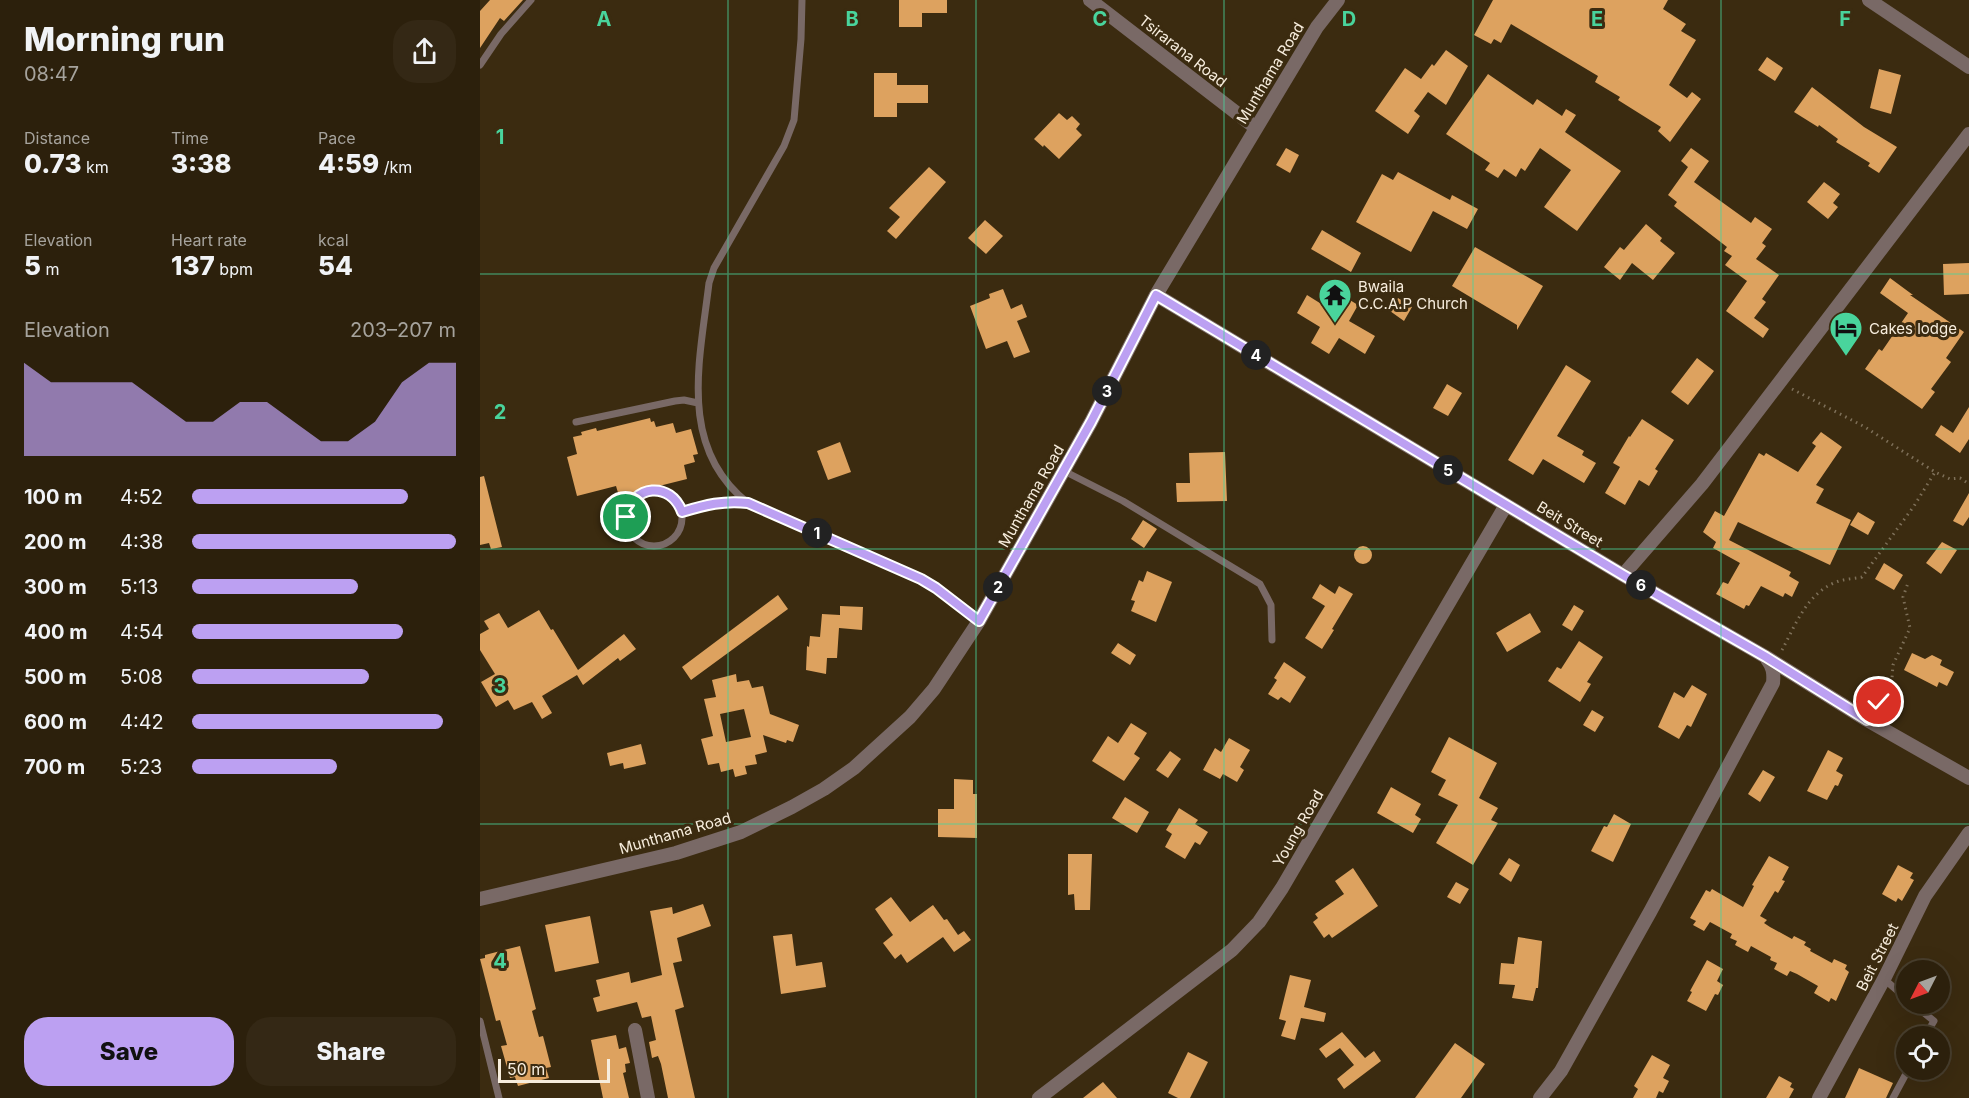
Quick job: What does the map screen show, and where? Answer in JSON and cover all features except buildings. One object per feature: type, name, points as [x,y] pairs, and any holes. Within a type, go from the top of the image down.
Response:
[{"type":"street","name":"Tsirarana Road","points":[[1090,0],[1256,128]]},
{"type":"street","name":"Munthama Road","points":[[480,899],[676,853],[741,831],[800,803],[854,768],[910,717],[934,689],[979,621],[1091,422],[1156,295],[1317,27],[1338,0]]},
{"type":"street","points":[[1869,0],[1969,67]]},
{"type":"street","points":[[1623,575],[1702,484],[1969,134]]},
{"type":"street","name":"Beit Street","points":[[1156,295],[1623,575],[1766,657],[1867,720],[1969,778]]},
{"type":"street","name":"Young Road","points":[[1039,1098],[1232,951],[1259,922],[1282,888],[1506,505]]},
{"type":"street","points":[[1540,1098],[1572,1051],[1773,683],[1772,666],[1766,657]]},
{"type":"street","name":"Beit Street","points":[[1819,1098],[1884,979],[1925,896],[1969,834]]},
{"type":"street","points":[[635,1030],[648,1098]]},
{"type":"lane","points":[[480,65],[501,34],[531,0]]},
{"type":"lane","points":[[802,0],[794,120],[784,146],[714,268],[709,283],[697,385],[700,425],[715,466],[735,493],[748,503],[921,579],[979,621]]},
{"type":"lane","points":[[576,422],[675,401],[698,403]]},
{"type":"lane","points":[[1064,471],[1123,501],[1260,584],[1271,605],[1272,640]]},
{"type":"lane","points":[[656,490],[669,494],[682,512],[678,534],[660,546],[639,542],[633,537],[627,524],[626,517],[630,503],[641,493],[648,491],[656,490]]},
{"type":"lane","points":[[682,512],[717,502],[748,503]]},
{"type":"lane","points":[[1884,979],[1896,989]]},
{"type":"lane","points":[[1925,1014],[1934,1021],[1931,1026]]},
{"type":"lane","points":[[480,1021],[499,1098]]},
{"type":"lane","points":[[1893,1098],[1903,1080]]},
{"type":"path","points":[[1783,380],[1792,389],[1865,427],[1935,472],[1950,479],[1960,478],[1969,484]]},
{"type":"path","points":[[1766,657],[1782,650],[1800,614],[1813,597],[1834,583],[1862,577],[1914,506],[1935,472]]},
{"type":"path","points":[[1867,720],[1887,689],[1892,678],[1893,665],[1910,628],[1903,597],[1908,583]]},
{"type":"place","name":"Bwaila C.C.A.P Church","points":[[1335,324]]},
{"type":"place","name":"Cakes lodge","points":[[1846,357]]},
{"type":"route","points":[[626,517],[627,509],[635,497],[641,493],[656,490],[663,491],[675,499],[682,512],[717,502],[748,503],[921,579],[979,621],[1091,422],[1156,295],[1623,575],[1766,657],[1867,720],[1879,702]]}]
